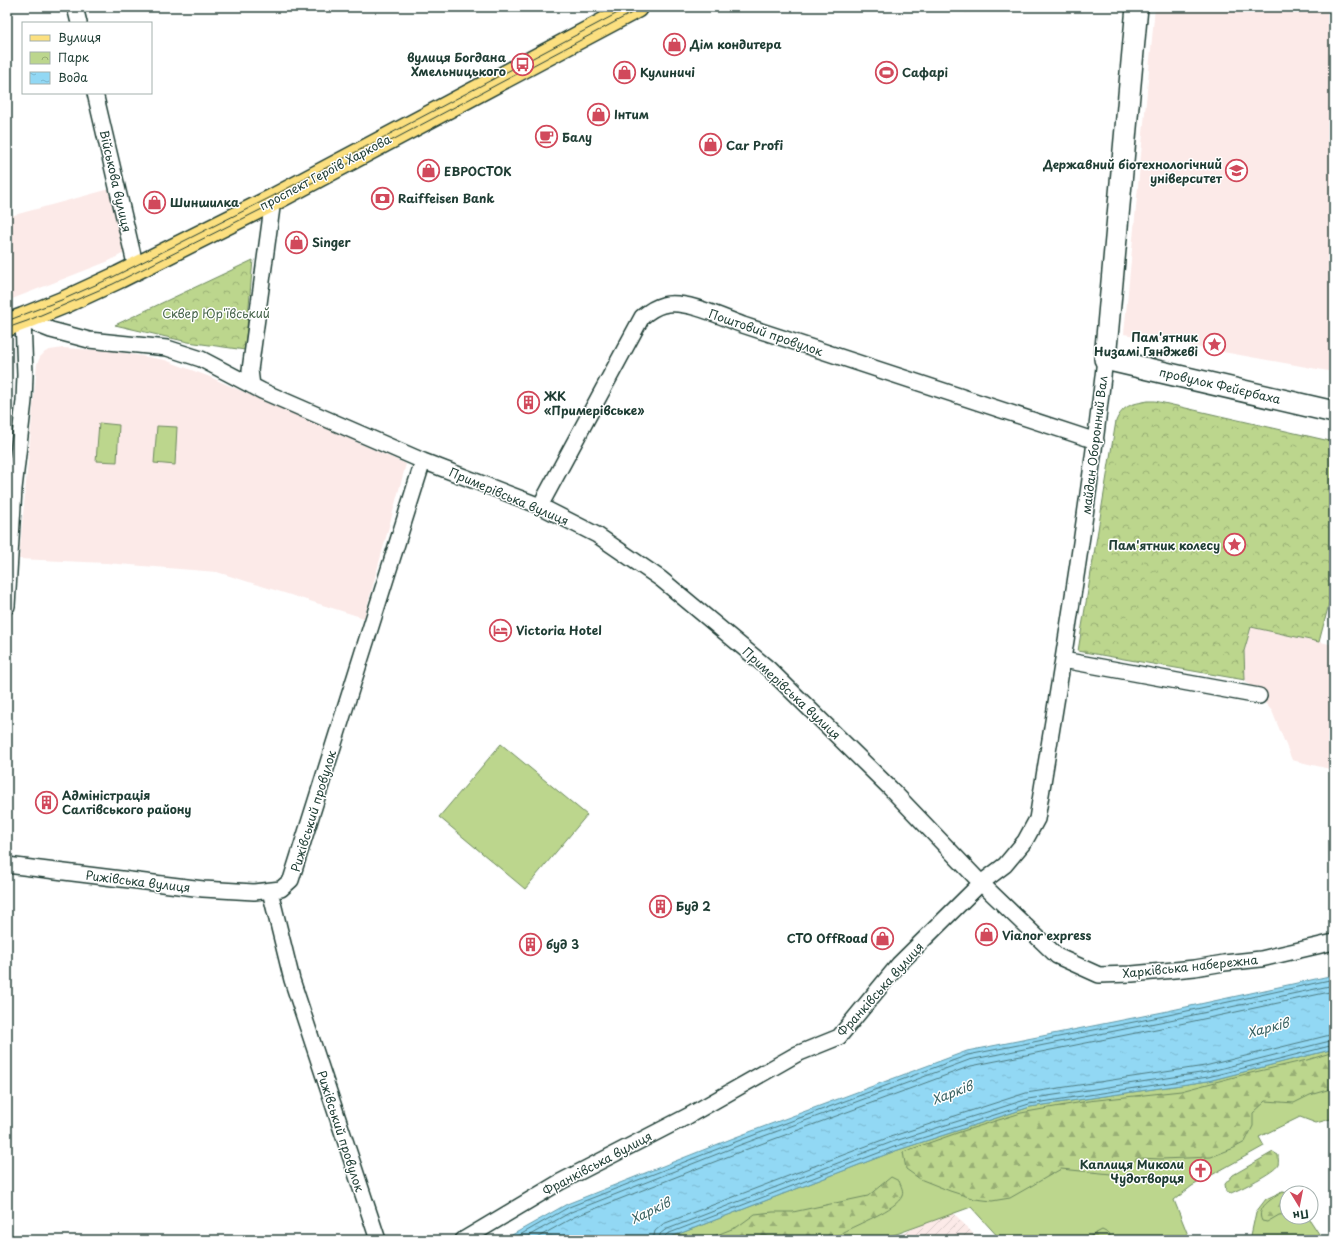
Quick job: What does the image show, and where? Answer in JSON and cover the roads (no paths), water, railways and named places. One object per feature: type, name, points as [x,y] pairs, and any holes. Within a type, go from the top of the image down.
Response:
[{"type":"main road","name":"проспект Героїв Харкова","points":[[15,322],[65,302],[272,200],[636,7]]},
{"type":"street","points":[[75,7],[78,22]]},
{"type":"street","name":"майдан Оборонний Вал","points":[[1063,660],[1096,441],[1105,359],[1137,7]]},
{"type":"street","name":"Військова вулиця","points":[[95,94],[136,268]]},
{"type":"street","points":[[252,386],[250,370],[272,200]]},
{"type":"street","name":"Поштовий провулок","points":[[540,506],[642,317],[657,307],[675,303],[687,305],[751,328],[1096,441]]},
{"type":"street","points":[[7,606],[14,488],[24,401],[25,375],[15,322]]},
{"type":"street","name":"Примерівська вулиця","points":[[15,322],[89,340],[167,348],[201,359],[252,386],[423,461],[540,506],[597,535],[661,579],[769,669],[890,788],[980,883]]},
{"type":"street","name":"провулок Фейєрбаха","points":[[1105,359],[1334,412]]},
{"type":"street","name":"Рижівський провулок","points":[[378,1240],[292,980],[270,891],[281,889],[291,880],[423,461]]},
{"type":"street","points":[[1063,660],[1259,696]]},
{"type":"street","name":"Франківська вулиця","points":[[463,1240],[560,1182],[688,1116],[797,1054],[839,1037],[899,964],[980,883],[1005,865],[1025,841],[1037,819],[1063,660]]},
{"type":"street","name":"Рижівська вулиця","points":[[7,865],[203,889],[254,892],[270,891]]},
{"type":"street","name":"Харківська набережна","points":[[980,883],[1058,956],[1099,975],[1132,974],[1195,968],[1261,958],[1334,942]]},
{"type":"water","name":"Харків","points":[[1334,975],[1334,1049],[1208,1081],[1030,1107],[895,1151],[663,1240],[503,1240],[567,1204],[736,1137],[967,1051],[1163,1012]]},
{"type":"tram line","points":[[7,321],[64,299],[111,278],[271,197],[629,7]]},
{"type":"tram line","points":[[7,328],[27,321],[113,284],[272,204],[643,7]]},
{"type":"place","name":"Дім кондитера","points":[[675,44]]},
{"type":"place","name":"вулиця Богдана Хмельницького","points":[[522,64]]},
{"type":"place","name":"Кулиничі","points":[[624,72]]},
{"type":"place","name":"Сафарі","points":[[886,72]]},
{"type":"place","name":"Інтим","points":[[599,114]]},
{"type":"place","name":"Балу","points":[[547,137]]},
{"type":"place","name":"Car Profi","points":[[710,145]]},
{"type":"place","name":"ЕВРОСТОК","points":[[428,171]]},
{"type":"place","name":"Державний біотехнологічний університет","points":[[1237,171]]},
{"type":"place","name":"Raiffeisen Bank","points":[[382,198]]},
{"type":"place","name":"Шиншилка","points":[[154,202]]},
{"type":"place","name":"Singer","points":[[296,242]]},
{"type":"place","name":"Пам'ятник Низамі Гянджеві","points":[[1214,344]]},
{"type":"place","name":"ЖК «Примерівське»","points":[[528,403]]},
{"type":"place","name":"Пам'ятник колесу","points":[[1235,545]]},
{"type":"place","name":"Victoria Hotel","points":[[501,630]]},
{"type":"place","name":"Адміністрація Салтівського району","points":[[46,802]]},
{"type":"place","name":"Буд 2","points":[[661,906]]},
{"type":"place","name":"Vianor express","points":[[986,935]]},
{"type":"place","name":"СТО OffRoad","points":[[883,938]]},
{"type":"place","name":"буд 3","points":[[530,944]]},
{"type":"place","name":"Каплиця Миколи Чудотворця","points":[[1200,1171]]},
{"type":"park label","name":"Сквер Юр'ївський","points":[[216,313]]}]
